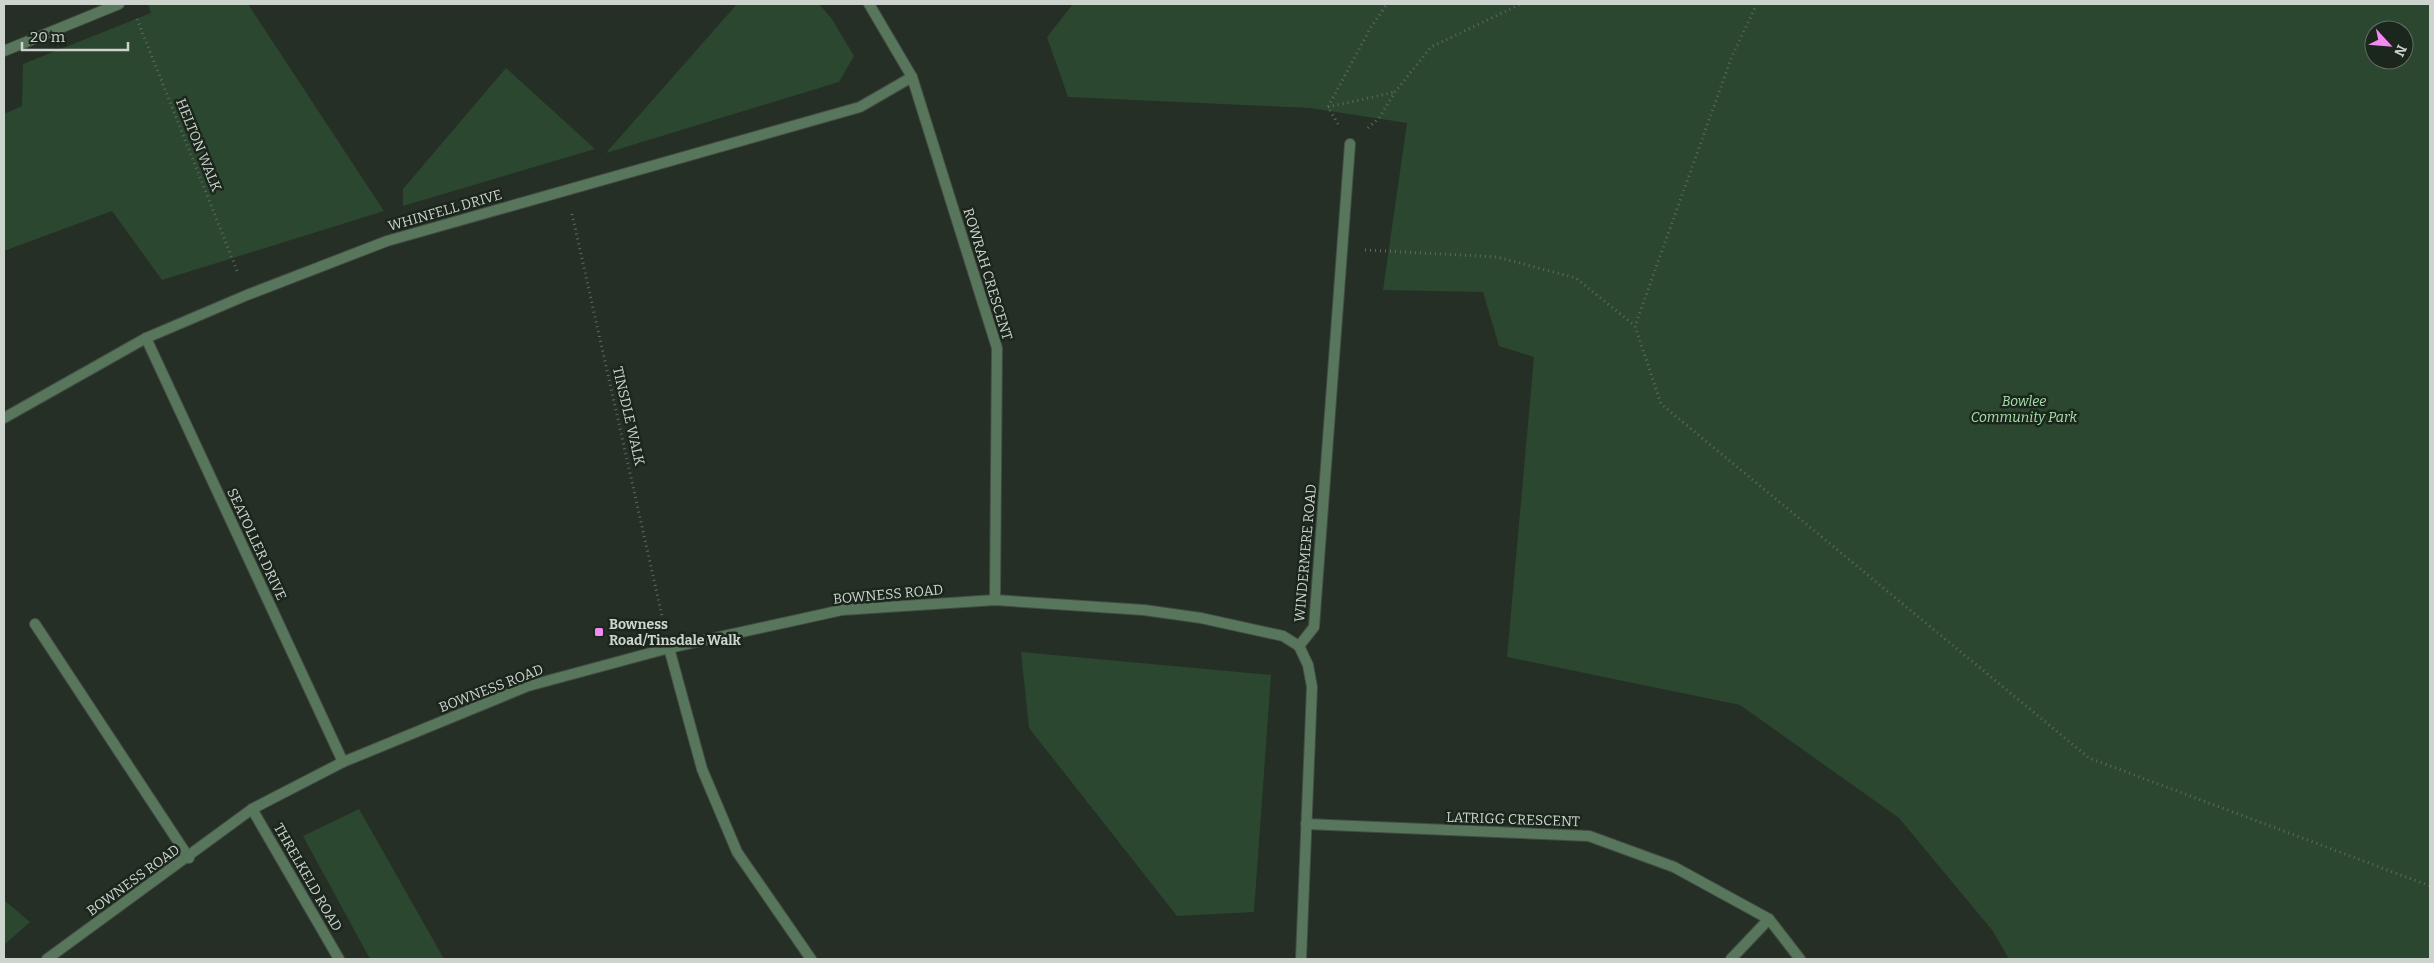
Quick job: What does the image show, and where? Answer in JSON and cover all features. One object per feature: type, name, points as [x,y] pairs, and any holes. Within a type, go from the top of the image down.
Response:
[{"type":"street","points":[[4,51],[119,4]]},
{"type":"street","name":"ROWRAH CRESCENT","points":[[869,4],[912,77],[997,348],[996,600]]},
{"type":"street","name":"WHINFELL DRIVE","points":[[4,418],[146,338],[247,295],[388,241],[860,107],[912,77]]},
{"type":"street","name":"WINDERMERE ROAD","points":[[1299,646],[1314,628],[1350,144]]},
{"type":"street","name":"SEATOLLER DRIVE","points":[[146,338],[343,762]]},
{"type":"street","name":"BOWNESS ROAD","points":[[47,959],[188,858],[252,809],[343,762],[528,686],[669,648],[842,610],[996,600],[1144,610],[1201,618],[1283,636],[1299,646]]},
{"type":"street","points":[[35,624],[188,858]]},
{"type":"street","points":[[1299,646],[1308,665],[1312,687],[1301,959]]},
{"type":"street","points":[[669,648],[702,769],[738,852],[810,959]]},
{"type":"street","name":"THRELKELD ROAD","points":[[252,809],[340,959]]},
{"type":"street","name":"LATRIGG CRESCENT","points":[[1306,824],[1589,836],[1674,867],[1769,919],[1800,959]]},
{"type":"street","points":[[1732,959],[1769,919]]},
{"type":"path","points":[[1328,107],[1371,27],[1387,4]]},
{"type":"path","points":[[1328,107],[1350,144],[1379,118],[1395,92],[1432,46],[1521,4]]},
{"type":"path","points":[[1635,326],[1732,56],[1757,4]]},
{"type":"path","name":"HELTON WALK","points":[[135,13],[247,295]]},
{"type":"path","points":[[1328,107],[1395,92]]},
{"type":"path","name":"TINSDLE WALK","points":[[566,189],[669,648]]},
{"type":"path","points":[[1342,248],[1497,257],[1576,278],[1635,326],[1661,404],[2088,758],[2430,886]]},
{"type":"green space","points":[[148,4],[248,4],[384,211],[162,280],[112,211],[4,251],[4,114],[22,106],[23,64],[151,13]]},
{"type":"green space","points":[[737,4],[819,4],[832,19],[854,56],[839,82],[606,153]]},
{"type":"green space","name":"Bowlee Community Park","points":[[1073,4],[2430,4],[2430,959],[2009,959],[1992,930],[1899,818],[1740,705],[1507,657],[1534,357],[1499,346],[1483,292],[1383,290],[1407,123],[1310,108],[1068,97],[1047,37]]},
{"type":"green space","points":[[506,68],[595,149],[403,206],[403,189]]},
{"type":"green space","points":[[1021,652],[1271,675],[1254,912],[1177,916],[1029,728]]},
{"type":"green space","points":[[359,809],[444,959],[370,959],[303,836]]},
{"type":"green space","points":[[4,900],[30,922],[4,945]]},
{"type":"place","name":"Bowness Road/Tinsdale Walk","points":[[599,632]]}]
